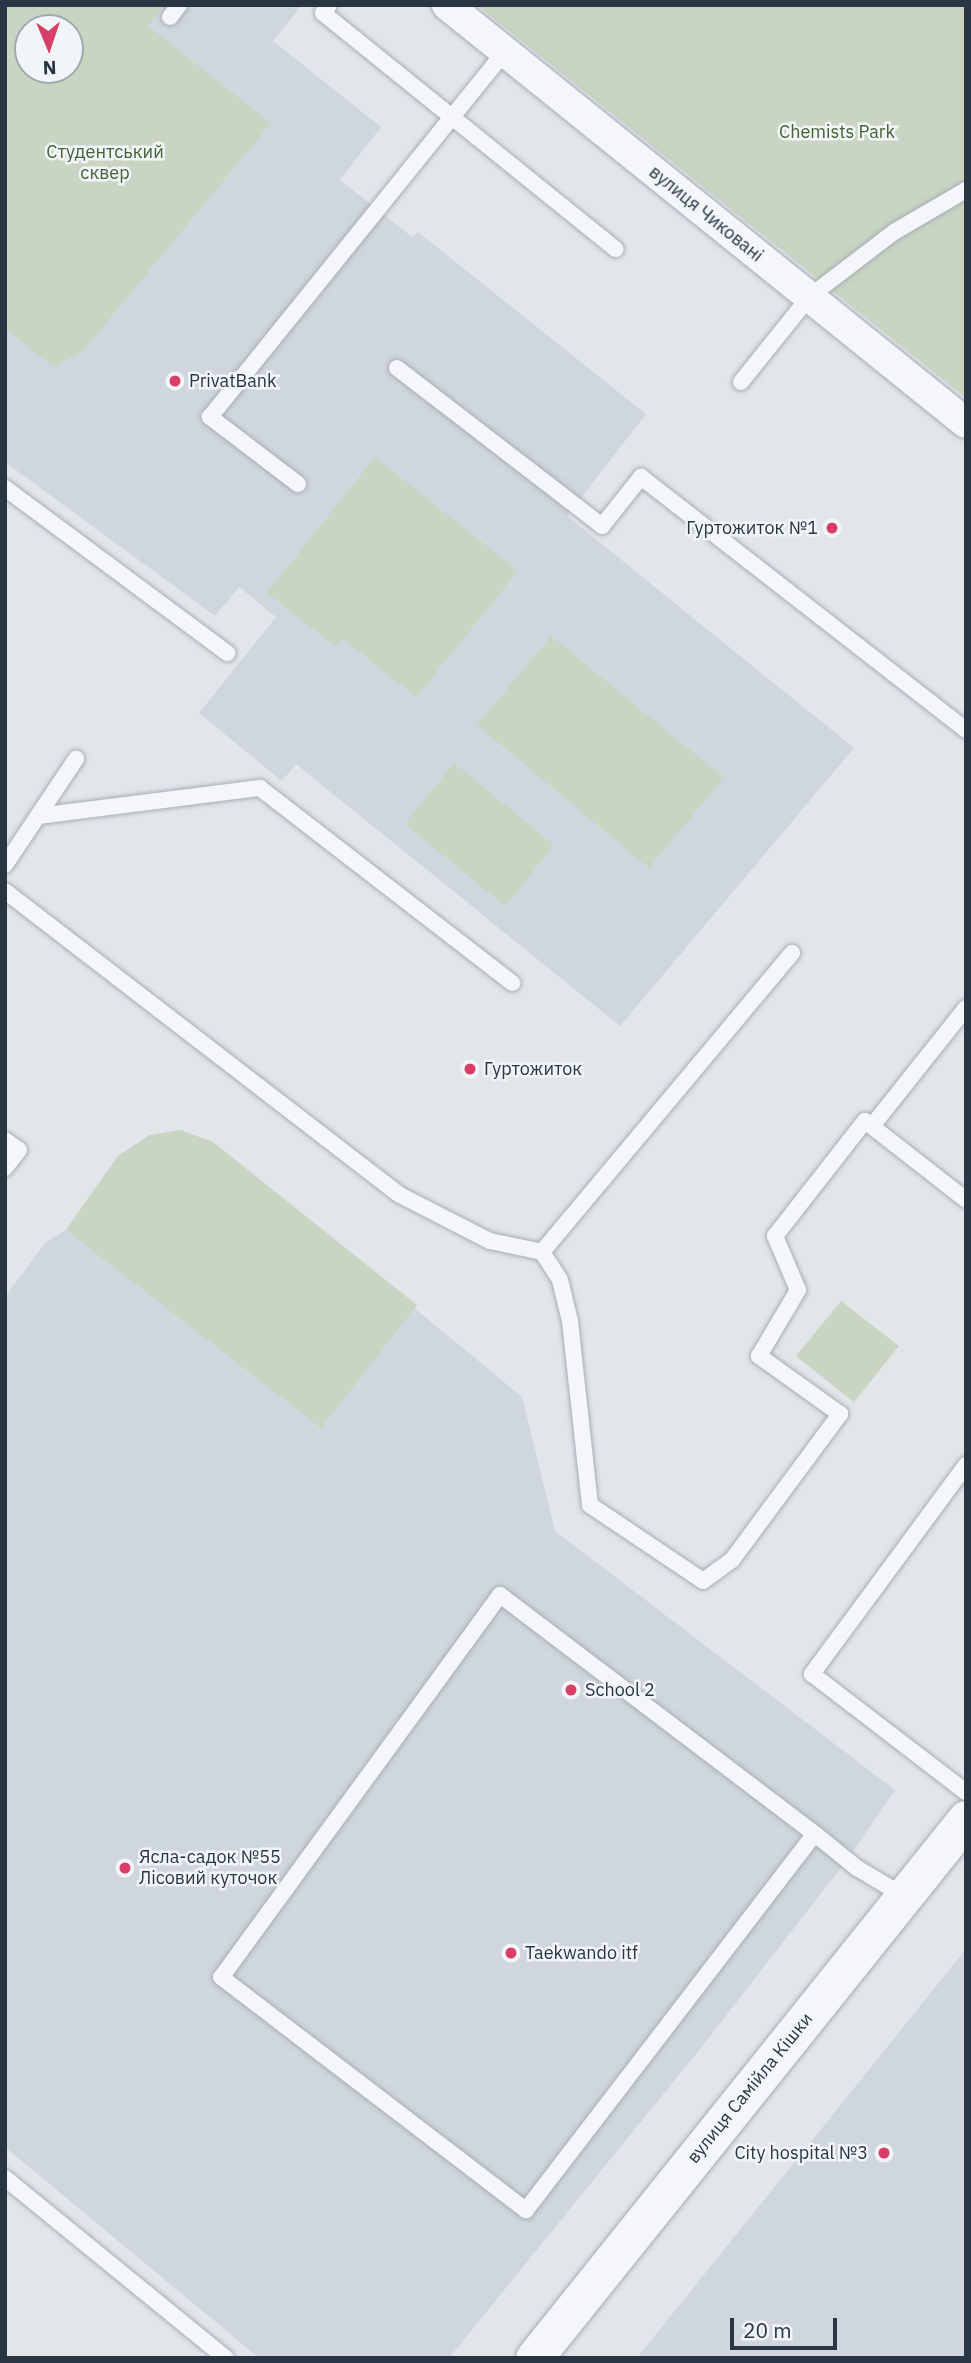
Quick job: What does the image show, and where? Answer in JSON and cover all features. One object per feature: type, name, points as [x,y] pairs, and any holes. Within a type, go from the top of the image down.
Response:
[{"type":"street","name":"вулиця Чиковані","points":[[447,5],[966,423]]},
{"type":"street","name":"вулиця Самійла Кішки","points":[[534,2358],[966,1819]]},
{"type":"lane","points":[[328,5],[323,13],[616,250]]},
{"type":"lane","points":[[298,484],[210,417],[505,52]]},
{"type":"lane","points":[[741,382],[809,297],[894,232],[966,190]]},
{"type":"lane","points":[[397,368],[601,526],[642,477],[966,730]]},
{"type":"lane","points":[[5,488],[227,653]]},
{"type":"lane","points":[[5,865],[76,759]]},
{"type":"lane","points":[[38,816],[260,788],[512,984]]},
{"type":"lane","points":[[5,891],[400,1195],[490,1241],[542,1252],[560,1280],[570,1321],[590,1505],[703,1581],[732,1560],[840,1414],[759,1356],[797,1290],[775,1236],[865,1121],[966,1200]]},
{"type":"lane","points":[[542,1252],[792,953]]},
{"type":"lane","points":[[872,1126],[966,1008]]},
{"type":"lane","points":[[5,1140],[19,1150],[5,1168]]},
{"type":"lane","points":[[966,1465],[813,1674],[966,1792]]},
{"type":"lane","points":[[815,1834],[526,2210],[221,1977],[500,1595],[815,1834],[857,1868],[904,1896]]},
{"type":"lane","points":[[5,2178],[226,2358]]},
{"type":"shaded area","points":[[5,5],[302,5],[273,41],[381,127],[340,180],[412,237],[418,232],[646,414],[567,516],[854,748],[620,1026],[296,764],[282,781],[199,713],[276,617],[239,587],[215,616],[5,462]]},
{"type":"shaded area","name":"School 2","points":[[180,1130],[213,1142],[522,1397],[555,1531],[895,1790],[847,1860],[704,2044],[449,2358],[259,2358],[5,2147],[5,1297],[45,1243],[66,1230],[118,1156],[150,1135]]},
{"type":"shaded area","name":"City hospital №3","points":[[966,1949],[966,2358],[637,2358]]},
{"type":"green space","name":"Студентський сквер","points":[[5,5],[164,5],[148,26],[271,123],[83,351],[53,367],[5,328]]},
{"type":"green space","name":"Chemists Park","points":[[477,5],[966,5],[966,398]]},
{"type":"green space","points":[[375,457],[518,571],[416,697],[342,638],[335,646],[267,593]]},
{"type":"green space","points":[[551,636],[724,778],[649,868],[477,725]]},
{"type":"green space","points":[[454,763],[554,845],[505,906],[405,824]]},
{"type":"green space","points":[[180,1130],[213,1142],[417,1305],[321,1428],[66,1230],[118,1156],[150,1135]]},
{"type":"green space","points":[[841,1301],[899,1346],[854,1402],[796,1356]]},
{"type":"place","name":"PrivatBank","points":[[175,381]]},
{"type":"place","name":"Гуртожиток №1","points":[[832,528]]},
{"type":"place","name":"Гуртожиток","points":[[470,1069]]},
{"type":"place","name":"School 2","points":[[571,1690]]},
{"type":"place","name":"Ясла-садок №55 Лісовий куточок","points":[[125,1868]]},
{"type":"place","name":"Taekwando itf","points":[[511,1953]]},
{"type":"place","name":"City hospital №3","points":[[884,2153]]}]
